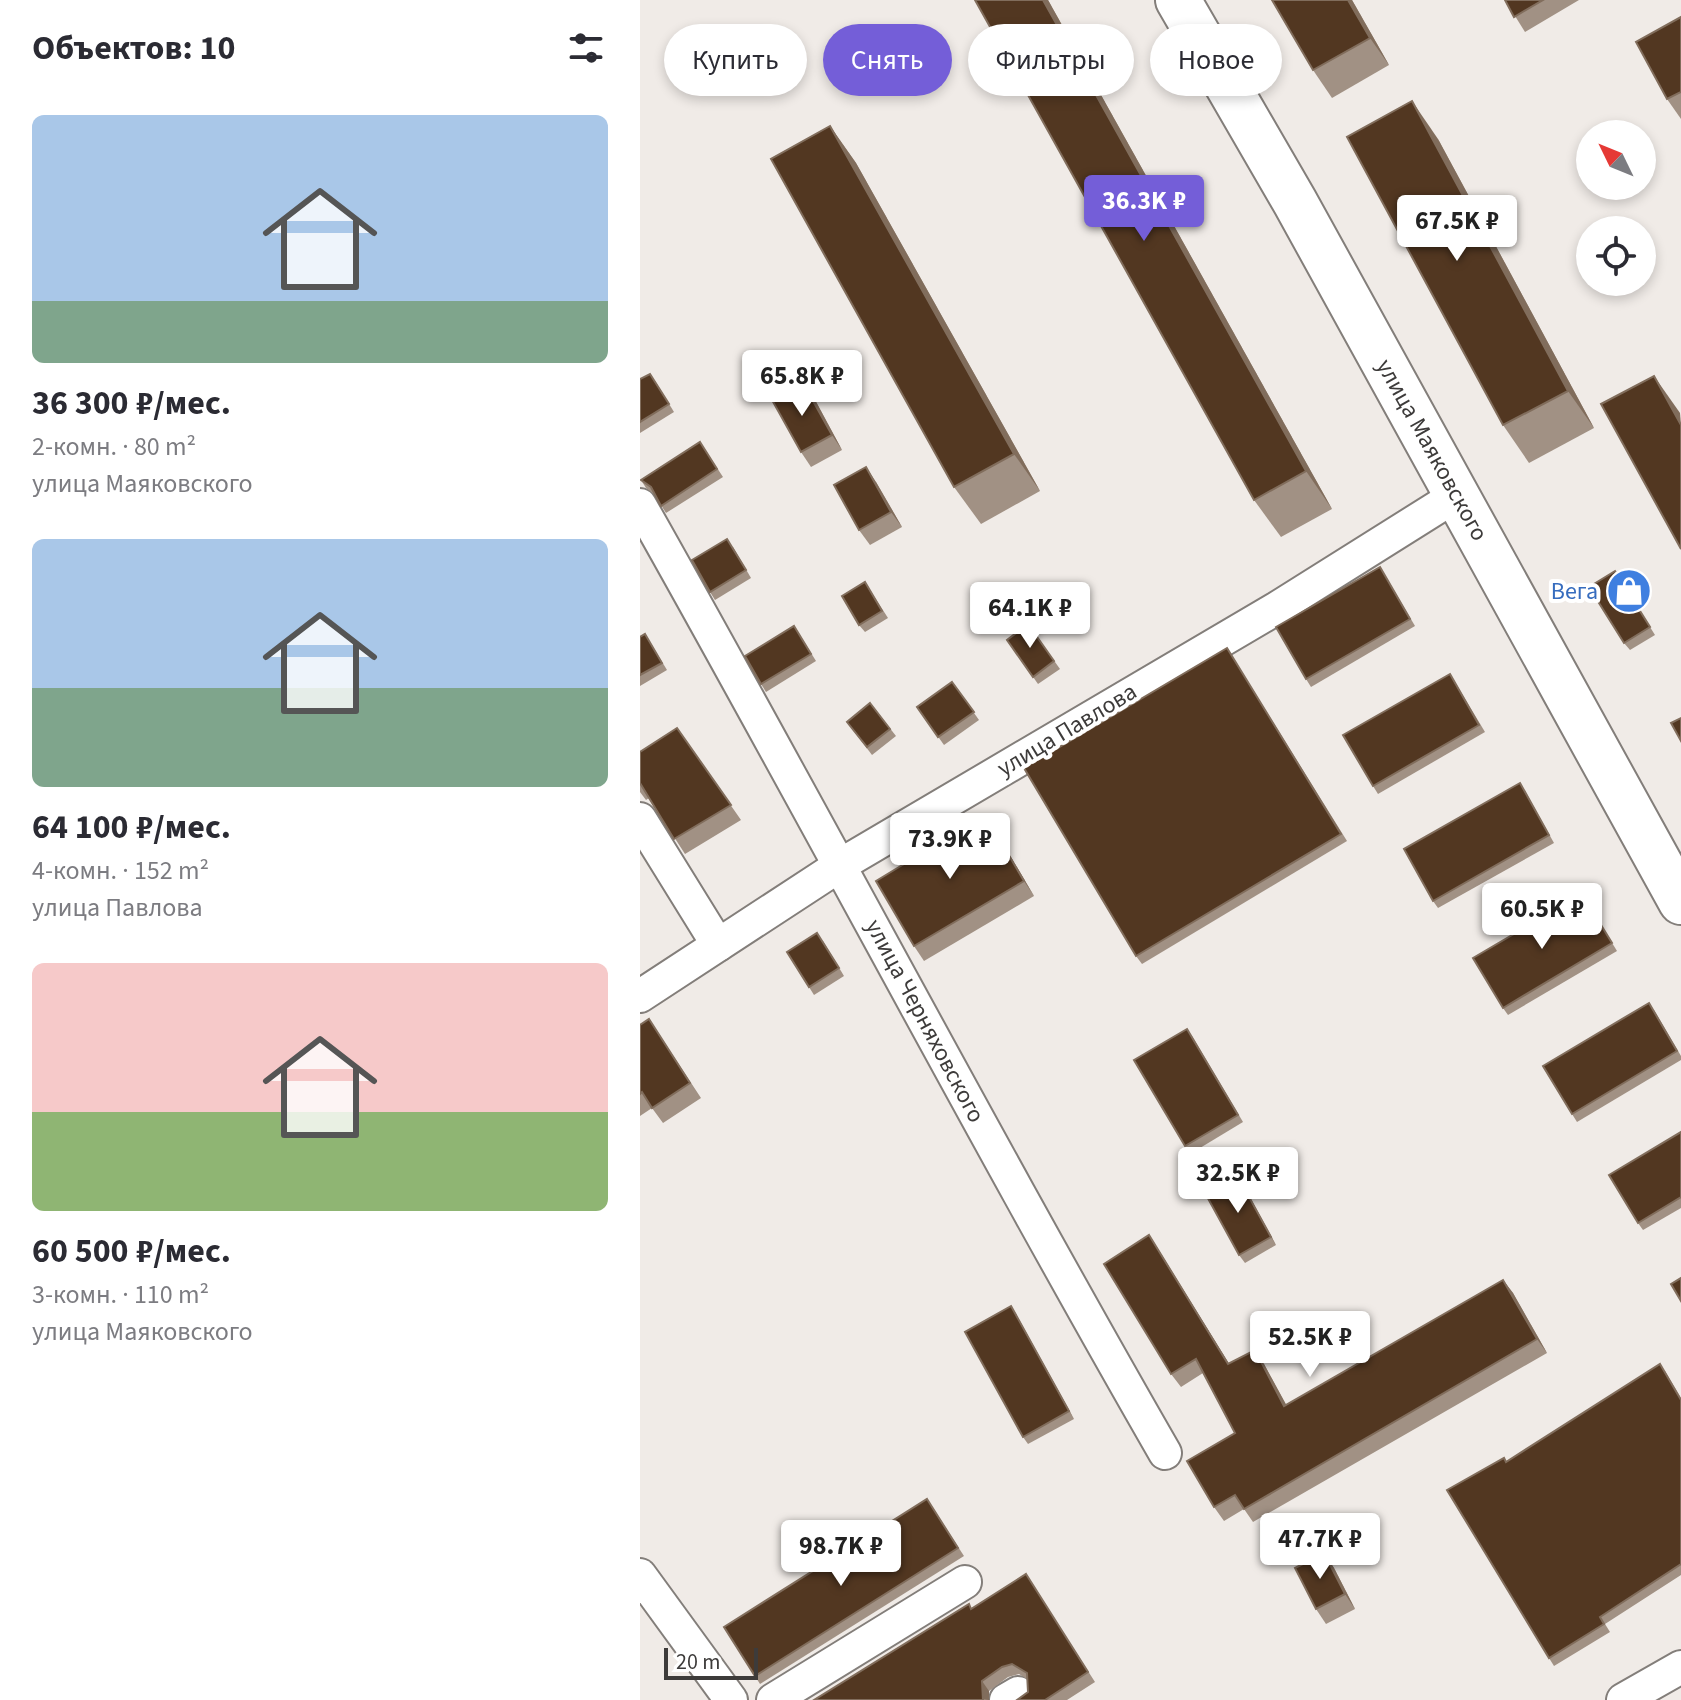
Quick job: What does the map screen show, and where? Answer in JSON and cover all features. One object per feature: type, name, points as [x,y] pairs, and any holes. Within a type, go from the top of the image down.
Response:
[{"type":"street","name":"улица Маяковского","points":[[1178,0],[1295,202],[1681,902]]},
{"type":"street","name":"улица Павлова","points":[[640,996],[842,864],[1277,608],[1457,495]]},
{"type":"street","name":"улица Черняховского","points":[[640,505],[842,864],[1011,1185],[1165,1453]]},
{"type":"street","points":[[640,819],[718,945]]},
{"type":"street","points":[[640,1575],[731,1700]]},
{"type":"street","points":[[773,1700],[965,1582]]},
{"type":"street","points":[[1623,1700],[1681,1667]]},
{"type":"building","points":[[975,0],[1043,0],[1056,24],[988,24]]},
{"type":"building","points":[[1272,0],[1348,0],[1370,38],[1313,70]]},
{"type":"building","points":[[1505,0],[1543,0],[1514,17]]},
{"type":"building","points":[[1681,17],[1681,92],[1667,99],[1636,42]]},
{"type":"building","points":[[1029,96],[1097,96],[1306,471],[1254,500]]},
{"type":"building","points":[[1412,101],[1568,391],[1503,425],[1347,137]]},
{"type":"building","points":[[830,126],[1014,454],[954,487],[771,159]]},
{"type":"building","points":[[650,374],[669,404],[640,422],[640,379]]},
{"type":"building","points":[[1654,376],[1681,425],[1681,549],[1601,404]]},
{"type":"building","points":[[803,383],[832,435],[801,452],[772,400]]},
{"type":"building","points":[[700,442],[717,469],[661,506],[651,487],[641,480]]},
{"type":"building","points":[[866,467],[891,512],[859,530],[834,485]]},
{"type":"building","points":[[727,539],[746,570],[710,592],[692,560]]},
{"type":"building","points":[[1380,567],[1410,619],[1306,679],[1276,627]]},
{"type":"building","points":[[1615,571],[1650,627],[1624,643],[1589,587]]},
{"type":"building","points":[[865,582],[882,611],[859,625],[842,596]]},
{"type":"building","points":[[1028,624],[1054,661],[1033,677],[1007,640]]},
{"type":"building","points":[[794,626],[811,654],[761,684],[745,656]]},
{"type":"building","points":[[645,634],[662,663],[640,675],[640,637]]},
{"type":"building","points":[[1227,648],[1341,834],[1136,956],[1024,768]]},
{"type":"building","points":[[1450,674],[1479,725],[1373,786],[1343,735]]},
{"type":"building","points":[[952,682],[974,712],[938,737],[917,707]]},
{"type":"building","points":[[870,703],[890,729],[867,747],[847,722]]},
{"type":"building","points":[[1681,718],[1681,741],[1671,723]]},
{"type":"building","points":[[677,728],[731,805],[674,839],[640,783],[640,752]]},
{"type":"building","points":[[1520,783],[1549,835],[1433,901],[1404,849]]},
{"type":"building","points":[[985,815],[1024,881],[914,946],[876,881]]},
{"type":"building","points":[[1582,894],[1612,943],[1503,1008],[1473,958]]},
{"type":"building","points":[[817,933],[839,968],[809,987],[787,952]]},
{"type":"building","points":[[1649,1003],[1677,1051],[1572,1114],[1543,1066]]},
{"type":"building","points":[[649,1019],[690,1083],[652,1108],[642,1092],[640,1094],[640,1025]]},
{"type":"building","points":[[1187,1029],[1238,1115],[1185,1146],[1134,1060]]},
{"type":"building","points":[[1681,1132],[1681,1197],[1638,1223],[1609,1175]]},
{"type":"building","points":[[1237,1175],[1271,1237],[1239,1255],[1205,1193]]},
{"type":"building","points":[[1149,1235],[1228,1364],[1255,1350],[1284,1406],[1503,1280],[1537,1339],[1244,1509],[1235,1495],[1214,1507],[1187,1461],[1235,1433],[1196,1359],[1171,1374],[1104,1264]]},
{"type":"building","points":[[1681,1278],[1681,1301],[1671,1284]]},
{"type":"building","points":[[1011,1306],[1069,1411],[1023,1437],[965,1332]]},
{"type":"building","points":[[1660,1364],[1681,1400],[1681,1564],[1600,1617],[1604,1624],[1549,1658],[1447,1490],[1504,1458],[1506,1462]]},
{"type":"building","points":[[927,1499],[958,1548],[755,1676],[724,1627]]},
{"type":"building","points":[[1324,1553],[1345,1594],[1316,1609],[1295,1568]]},
{"type":"building","points":[[1026,1574],[1088,1672],[1045,1700],[1017,1700],[1028,1692],[1027,1673],[1012,1664],[982,1681],[983,1700],[814,1700],[969,1604],[971,1609]]},
{"type":"place","name":"Вега","points":[[1629,591]]}]
